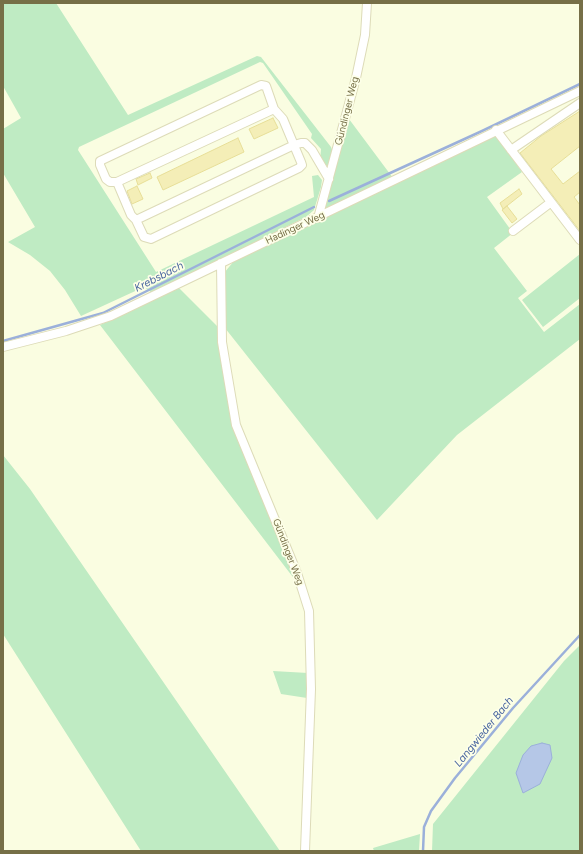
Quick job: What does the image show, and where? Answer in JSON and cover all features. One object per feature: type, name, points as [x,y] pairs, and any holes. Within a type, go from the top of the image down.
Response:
[{"type":"street","name":"Gündinger Weg","points":[[318,218],[356,78],[364,35],[367,3]]},
{"type":"street","points":[[116,182],[131,215],[136,220],[144,237],[151,239],[299,168],[302,165],[283,119],[274,109],[266,86],[261,85],[100,161],[100,165],[106,179],[110,182],[116,182],[274,109]]},
{"type":"street","name":"Hadinger Weg","points":[[3,347],[111,316],[580,91]]},
{"type":"street","points":[[511,150],[580,103]]},
{"type":"street","points":[[496,130],[550,203],[580,240]]},
{"type":"street","points":[[136,220],[294,145],[305,143],[312,150],[329,179]]},
{"type":"street","points":[[513,231],[550,203]]},
{"type":"street","name":"Gündinger Weg","points":[[221,263],[222,342],[236,425],[297,573],[309,611],[311,690],[302,850]]},
{"type":"green space","points":[[3,3],[56,3],[128,115],[257,56],[261,57],[331,147],[333,152],[328,165],[324,166],[320,161],[321,149],[311,138],[312,134],[263,63],[260,62],[79,147],[78,150],[156,272],[314,197],[312,176],[318,175],[322,180],[314,210],[306,217],[152,293],[144,287],[81,316],[65,290],[50,271],[30,255],[8,242],[35,227],[3,173],[3,129],[21,118],[3,86]]},
{"type":"green space","points":[[349,119],[393,178],[323,211]]},
{"type":"green space","points":[[496,135],[522,172],[487,197],[513,233],[494,248],[527,291],[518,298],[544,332],[580,304],[580,339],[457,435],[377,520],[225,328],[224,273],[234,261]]},
{"type":"green space","points":[[580,254],[580,298],[543,327],[522,300]]},
{"type":"green space","points":[[179,288],[217,326],[232,426],[286,557],[302,589],[100,325]]},
{"type":"green space","points":[[3,455],[30,489],[280,851],[141,851],[3,634]]},
{"type":"green space","points":[[580,645],[580,851],[432,851],[433,824],[564,661]]},
{"type":"green space","points":[[273,671],[308,673],[307,698],[281,694]]},
{"type":"green space","points":[[420,834],[419,851],[374,851],[373,848]]},
{"type":"water","points":[[542,743],[550,745],[552,758],[540,784],[523,793],[516,773],[523,755],[531,746]]},
{"type":"building","points":[[580,111],[580,146],[551,169],[563,184],[580,171],[580,192],[574,197],[580,205],[580,231],[520,153],[541,136]]},
{"type":"building","points":[[273,118],[278,128],[254,139],[249,129]]},
{"type":"building","points":[[238,138],[244,152],[163,190],[157,177]]},
{"type":"building","points":[[150,173],[152,178],[138,185],[136,179]]},
{"type":"building","points":[[137,186],[143,199],[132,204],[127,191]]},
{"type":"building","points":[[519,189],[522,194],[503,209],[500,203]]},
{"type":"building","points":[[507,206],[517,219],[512,223],[502,210]]},
{"type":"waterway","points":[[329,201],[580,84]]},
{"type":"waterway","name":"Krebsbach","points":[[3,341],[103,313],[314,207]]},
{"type":"waterway","name":"Langwieder Bach","points":[[423,851],[424,827],[431,811],[455,778],[513,708],[580,635]]}]
